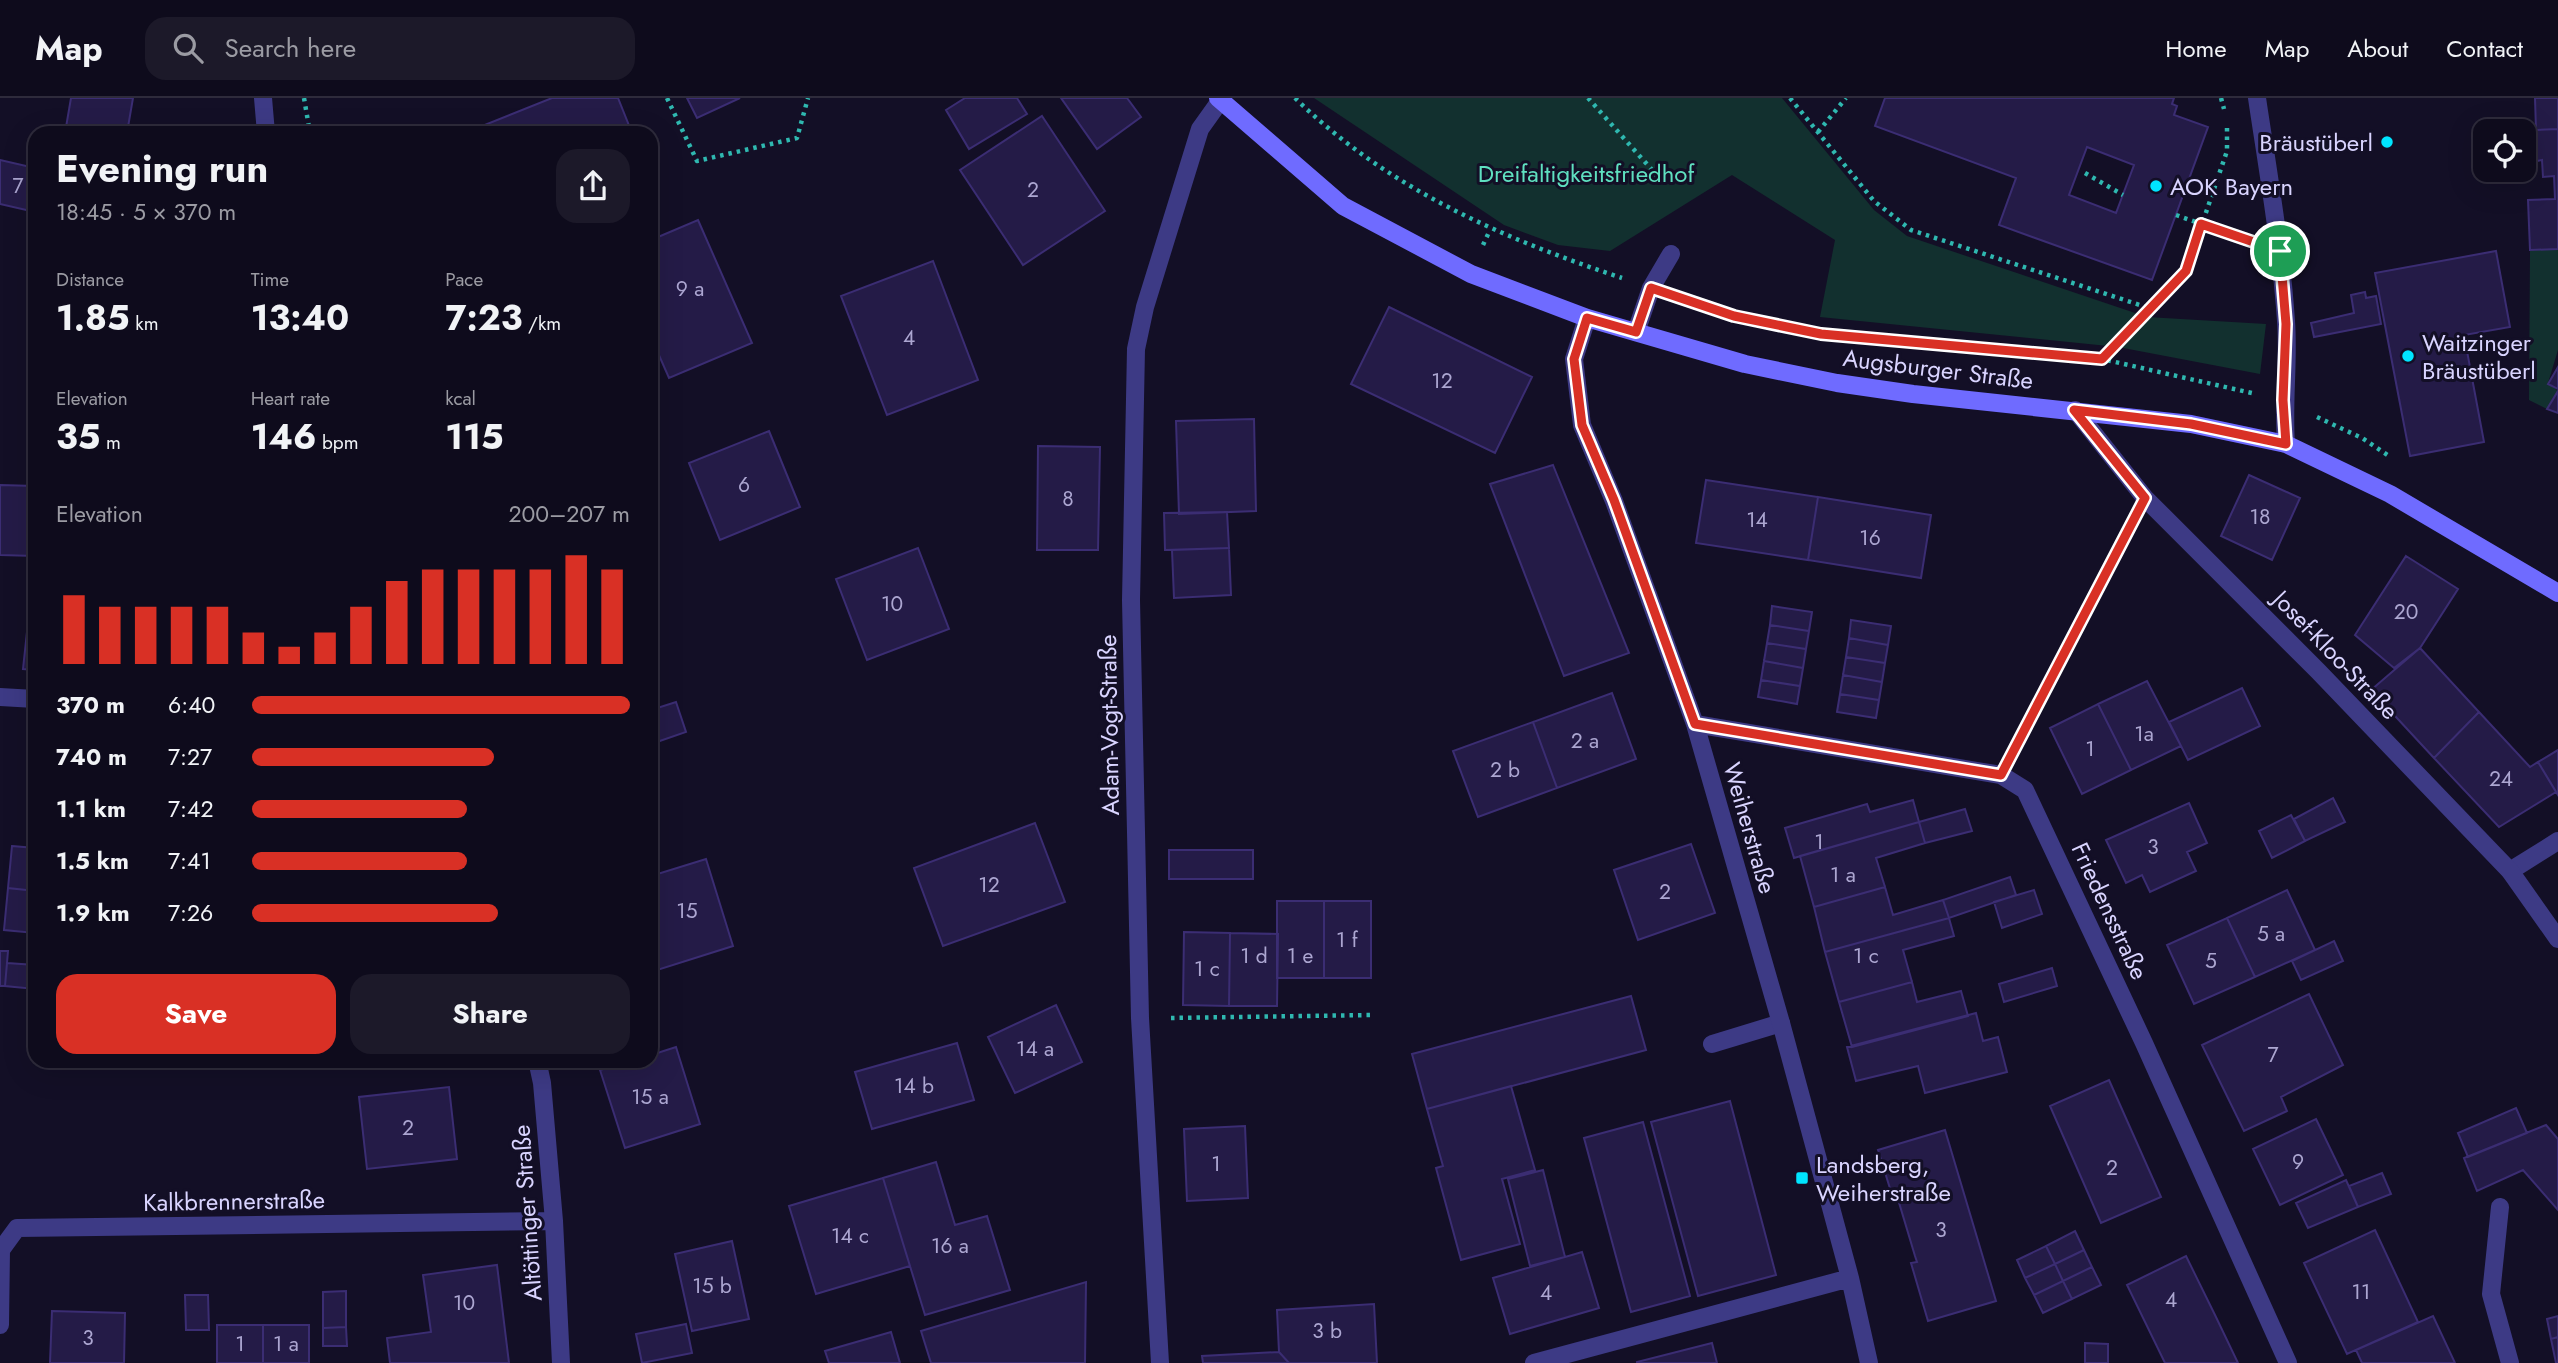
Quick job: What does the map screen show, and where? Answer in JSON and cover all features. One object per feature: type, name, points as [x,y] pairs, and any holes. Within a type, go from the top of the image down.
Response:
[{"type":"street","points":[[263,98],[266,126]]},
{"type":"street","points":[[2257,98],[2280,251],[2286,324],[2283,400],[2286,444]]},
{"type":"street","name":"Augsburger Straße","points":[[1219,99],[1343,206],[1471,274],[1587,318],[1745,364],[1837,383],[1913,394],[2191,424],[2286,444],[2390,494],[2558,593]]},
{"type":"street","name":"Adam-Vogt-Straße","points":[[1160,1363],[1140,1018],[1131,600],[1136,349],[1145,307],[1200,129],[1219,99]]},
{"type":"street","points":[[1636,332],[1651,288],[1671,254]]},
{"type":"street","name":"Weiherstraße","points":[[1587,318],[1574,359],[1582,425],[1614,500],[1695,724],[1781,1023],[1850,1278],[1868,1363]]},
{"type":"street","name":"Josef-Kloo-Straße","points":[[2074,410],[2145,498],[2318,671],[2510,871],[2558,939]]},
{"type":"street","points":[[0,697],[28,699]]},
{"type":"street","name":"Friedensstraße","points":[[1695,724],[2001,775],[2025,790],[2144,1043],[2288,1363]]},
{"type":"street","points":[[2510,871],[2558,841]]},
{"type":"street","points":[[1712,1044],[1781,1023]]},
{"type":"street","name":"Altöttinger Straße","points":[[539,1068],[554,1221],[561,1363]]},
{"type":"street","points":[[2500,1207],[2491,1294],[2510,1363]]},
{"type":"street","name":"Kalkbrennerstraße","points":[[0,1325],[2,1250],[17,1228],[554,1221]]},
{"type":"street","points":[[1534,1363],[1850,1278]]},
{"type":"path","points":[[304,98],[309,126]]},
{"type":"path","points":[[667,98],[697,161],[797,138],[808,98]]},
{"type":"path","points":[[1295,98],[1331,134],[1396,177],[1490,230],[1734,316],[1821,334],[2102,359],[2283,400],[2362,438],[2392,458]]},
{"type":"path","points":[[1588,98],[1661,180]]},
{"type":"path","points":[[1790,98],[1874,201],[1911,230],[2149,308]]},
{"type":"path","points":[[1818,132],[1846,98]]},
{"type":"path","points":[[2102,359],[2186,271],[2227,151],[2227,129],[2221,98]]},
{"type":"path","points":[[2085,173],[2123,195]]},
{"type":"path","points":[[2176,215],[2280,251]]},
{"type":"path","points":[[2001,775],[2145,498]]},
{"type":"path","points":[[1140,1018],[1370,1015]]},
{"type":"green space","name":"Dreifaltigkeitsfriedhof","points":[[1314,98],[1782,98],[1874,210],[1907,236],[2147,317],[2266,324],[2260,374],[2118,347],[1820,317],[1835,240],[1732,175],[1610,251],[1558,245],[1504,225]]},
{"type":"green space","points":[[2558,249],[2558,350],[2548,383],[2558,391],[2547,409],[2529,400],[2530,250]]},
{"type":"building","points":[[71,98],[133,98],[128,126],[66,126]]},
{"type":"building","points":[[552,98],[618,98],[629,126],[482,126]]},
{"type":"building","points":[[687,98],[740,98],[697,118]]},
{"type":"building","points":[[965,98],[1017,98],[1027,114],[969,149],[946,110]]},
{"type":"building","points":[[1061,98],[1127,98],[1141,117],[1097,149]]},
{"type":"building","name":"AOK Bayern","points":[[1885,98],[2174,98],[2172,104],[2177,106],[2174,115],[2208,127],[2152,280],[1999,225],[2016,178],[1875,126]],"holes":[[[2087,147],[2134,165],[2116,213],[2069,195]]]},
{"type":"building","points":[[2535,98],[2558,98],[2558,129],[2536,130]]},
{"type":"building","points":[[1042,116],[1105,211],[1023,265],[960,170]]},
{"type":"building","points":[[2558,129],[2558,249],[2530,250],[2528,200],[2555,199],[2554,176],[2543,177],[2542,160],[2537,161],[2536,130]]},
{"type":"building","points":[[0,160],[28,166],[28,210],[0,204]]},
{"type":"building","points":[[698,220],[752,343],[669,378],[658,353],[658,237]]},
{"type":"building","points":[[2496,251],[2510,327],[2464,335],[2484,442],[2410,456],[2375,273]]},
{"type":"building","points":[[933,261],[978,380],[887,415],[841,296]]},
{"type":"building","points":[[2365,292],[2366,298],[2376,296],[2381,324],[2314,337],[2311,323],[2354,313],[2351,295]]},
{"type":"building","points":[[1389,307],[1532,377],[1495,453],[1351,384]]},
{"type":"building","points":[[2558,367],[2558,389],[2548,384]]},
{"type":"building","points":[[2558,391],[2558,413],[2547,409]]},
{"type":"building","points":[[1254,419],[1256,511],[1179,514],[1176,421]]},
{"type":"building","points":[[769,431],[800,507],[720,540],[689,463]]},
{"type":"building","points":[[1038,446],[1100,447],[1098,550],[1037,550]]},
{"type":"building","points":[[1553,465],[1629,653],[1564,676],[1490,484]]},
{"type":"building","points":[[2249,475],[2300,498],[2272,560],[2221,536]]},
{"type":"building","points":[[1706,480],[1818,497],[1808,560],[1696,543]]},
{"type":"building","points":[[0,485],[28,486],[28,556],[0,555]]},
{"type":"building","points":[[1818,497],[1931,515],[1921,578],[1808,560]]},
{"type":"building","points":[[1227,512],[1229,548],[1165,550],[1164,513]]},
{"type":"building","points":[[918,548],[949,629],[867,660],[836,579]]},
{"type":"building","points":[[1229,548],[1231,595],[1174,598],[1172,550]]},
{"type":"building","points":[[2406,556],[2458,589],[2420,648],[2394,668],[2355,635]]},
{"type":"building","points":[[1772,606],[1812,612],[1809,631],[1770,625]]},
{"type":"building","points":[[1851,620],[1891,626],[1888,645],[1849,638]]},
{"type":"building","points":[[28,623],[28,669],[23,669]]},
{"type":"building","points":[[1770,625],[1809,631],[1806,649],[1767,643]]},
{"type":"building","points":[[1849,638],[1888,645],[1885,663],[1846,657]]},
{"type":"building","points":[[1767,643],[1806,649],[1803,668],[1764,661]]},
{"type":"building","points":[[2420,648],[2479,712],[2434,758],[2371,690]]},
{"type":"building","points":[[1846,657],[1885,663],[1882,682],[1843,675]]},
{"type":"building","points":[[1764,661],[1803,668],[1800,686],[1761,680]]},
{"type":"building","points":[[1843,675],[1882,682],[1879,700],[1840,694]]},
{"type":"building","points":[[1761,680],[1800,686],[1797,704],[1758,697]]},
{"type":"building","points":[[2147,681],[2181,746],[2131,770],[2098,704]]},
{"type":"building","points":[[2242,688],[2260,726],[2188,760],[2169,722]]},
{"type":"building","points":[[1612,693],[1636,759],[1557,788],[1533,722]]},
{"type":"building","points":[[1840,694],[1879,700],[1876,718],[1837,712]]},
{"type":"building","points":[[676,702],[686,732],[658,742],[658,708]]},
{"type":"building","points":[[2098,704],[2131,770],[2082,794],[2050,728]]},
{"type":"building","points":[[2479,712],[2530,767],[2538,762],[2556,792],[2499,827],[2434,758]]},
{"type":"building","points":[[1533,722],[1557,788],[1478,817],[1453,751]]},
{"type":"building","points":[[2558,750],[2558,795],[2538,762]]},
{"type":"building","points":[[2333,798],[2345,822],[2305,841],[2294,819]]},
{"type":"building","points":[[1913,800],[1919,822],[1794,858],[1785,828],[1867,804],[1870,812]]},
{"type":"building","points":[[2189,803],[2207,843],[2187,852],[2196,871],[2150,892],[2142,875],[2126,883],[2106,840]]},
{"type":"building","points":[[1965,809],[1972,831],[1925,843],[1919,822]]},
{"type":"building","points":[[2291,815],[2305,841],[2272,858],[2259,831]]},
{"type":"building","points":[[1919,822],[1925,843],[1876,858],[1885,887],[1814,907],[1800,856]]},
{"type":"building","points":[[1035,823],[1065,902],[943,946],[914,868]]},
{"type":"building","points":[[1691,844],[1715,913],[1638,940],[1614,870]]},
{"type":"building","points":[[12,846],[28,847],[28,890],[8,888]]},
{"type":"building","points":[[1169,850],[1253,850],[1253,879],[1169,879]]},
{"type":"building","points":[[706,859],[733,946],[658,970],[658,874]]},
{"type":"building","points":[[2010,877],[2016,895],[1949,918],[1943,900]]},
{"type":"building","points":[[1885,887],[1893,915],[1943,900],[1949,918],[1825,952],[1814,907]]},
{"type":"building","points":[[8,888],[28,890],[28,932],[4,930]]},
{"type":"building","points":[[2034,890],[2042,914],[2002,928],[1994,902]]},
{"type":"building","points":[[2287,890],[2315,950],[2255,977],[2227,918]]},
{"type":"building","points":[[1277,901],[1324,901],[1324,978],[1277,978]]},
{"type":"building","points":[[1324,901],[1371,901],[1371,978],[1324,978]]},
{"type":"building","points":[[1949,918],[1954,936],[1903,950],[1912,982],[1839,1002],[1825,952]]},
{"type":"building","points":[[2227,918],[2255,977],[2194,1004],[2167,945]]},
{"type":"building","points":[[1184,932],[1230,933],[1229,1006],[1183,1005]]},
{"type":"building","points":[[1230,933],[1278,934],[1277,1006],[1229,1006]]},
{"type":"building","points":[[2334,941],[2343,961],[2301,980],[2292,961]]},
{"type":"building","points":[[0,951],[8,951],[5,986],[0,986]]},
{"type":"building","points":[[7,963],[28,964],[28,988],[5,986]]},
{"type":"building","points":[[2052,968],[2057,986],[2004,1002],[1999,984]]},
{"type":"building","points":[[1912,982],[1917,1002],[1961,991],[1968,1016],[1852,1047],[1839,1002]]},
{"type":"building","points":[[2309,994],[2343,1065],[2281,1097],[2287,1111],[2244,1131],[2202,1045]]},
{"type":"building","points":[[1631,996],[1646,1050],[1427,1109],[1412,1054]]},
{"type":"building","points":[[1056,1005],[1082,1062],[1015,1093],[988,1037]]},
{"type":"building","points":[[1976,1013],[1983,1041],[1998,1037],[2007,1072],[1925,1093],[1918,1066],[1856,1081],[1847,1047]]},
{"type":"building","points":[[957,1043],[974,1100],[872,1129],[855,1072]]},
{"type":"building","points":[[676,1047],[700,1124],[625,1148],[600,1070],[658,1068],[658,1053]]},
{"type":"building","points":[[2109,1080],[2161,1197],[2101,1223],[2050,1106]]},
{"type":"building","points":[[1511,1086],[1535,1170],[1502,1179],[1520,1244],[1461,1260],[1436,1168],[1443,1166],[1427,1109]]},
{"type":"building","points":[[449,1087],[457,1159],[367,1169],[359,1097]]},
{"type":"building","points":[[1730,1101],[1776,1275],[1698,1296],[1651,1122]]},
{"type":"building","points":[[2516,1108],[2527,1133],[2468,1157],[2458,1133]]},
{"type":"building","points":[[2316,1119],[2343,1175],[2280,1205],[2253,1149]]},
{"type":"building","points":[[1643,1122],[1690,1296],[1631,1312],[1584,1138]]},
{"type":"building","points":[[2546,1125],[2558,1139],[2558,1210],[2523,1170],[2477,1191],[2464,1158]]},
{"type":"building","points":[[1245,1126],[1248,1198],[1187,1201],[1184,1129]]},
{"type":"building","points":[[1945,1130],[1996,1301],[1928,1321],[1911,1263],[1917,1262],[1897,1196],[1893,1198],[1878,1150]]},
{"type":"building","points":[[936,1162],[955,1225],[987,1216],[1010,1290],[925,1315],[883,1178]]},
{"type":"building","points":[[1543,1170],[1565,1257],[1530,1266],[1508,1179]]},
{"type":"building","points":[[2382,1173],[2391,1194],[2358,1207],[2349,1186]]},
{"type":"building","points":[[883,1178],[910,1266],[816,1294],[789,1206]]},
{"type":"building","points":[[2346,1180],[2358,1207],[2308,1228],[2296,1203]]},
{"type":"building","points":[[2375,1230],[2418,1322],[2347,1354],[2304,1263]]},
{"type":"building","points":[[2075,1231],[2084,1250],[2055,1264],[2046,1246]]},
{"type":"building","points":[[732,1241],[749,1319],[692,1331],[675,1254]]},
{"type":"building","points":[[2046,1246],[2055,1264],[2025,1278],[2017,1260]]},
{"type":"building","points":[[2084,1250],[2092,1267],[2063,1281],[2055,1264]]},
{"type":"building","points":[[1582,1252],[1599,1308],[1510,1334],[1493,1278]]},
{"type":"building","points":[[2186,1256],[2238,1363],[2165,1363],[2127,1285]]},
{"type":"building","points":[[2055,1264],[2063,1281],[2034,1295],[2025,1278]]},
{"type":"building","points":[[497,1265],[509,1363],[390,1363],[387,1338],[431,1332],[423,1275]]},
{"type":"building","points":[[2092,1267],[2101,1285],[2072,1299],[2063,1281]]},
{"type":"building","points":[[2063,1281],[2072,1299],[2043,1313],[2034,1295]]},
{"type":"building","points":[[1086,1282],[1085,1363],[931,1363],[921,1331]]},
{"type":"building","points":[[346,1291],[346,1327],[323,1328],[323,1292]]},
{"type":"building","points":[[185,1295],[208,1295],[209,1330],[186,1330]]},
{"type":"building","points":[[1374,1304],[1377,1363],[1289,1363],[1279,1352],[1277,1310]]},
{"type":"building","points":[[52,1311],[125,1313],[124,1363],[50,1363]]},
{"type":"building","points":[[2433,1316],[2455,1363],[2362,1363],[2356,1350]]},
{"type":"building","points":[[2558,1316],[2558,1337],[2551,1339],[2547,1319]]},
{"type":"building","points":[[686,1324],[692,1353],[642,1363],[636,1334]]},
{"type":"building","points":[[217,1325],[263,1325],[263,1363],[217,1363]]},
{"type":"building","points":[[263,1325],[309,1325],[309,1363],[263,1363]]},
{"type":"building","points":[[346,1327],[347,1346],[323,1346],[323,1328]]},
{"type":"building","points":[[891,1332],[900,1363],[829,1363],[825,1351]]},
{"type":"building","points":[[2558,1337],[2558,1363],[2556,1363],[2551,1339]]},
{"type":"building","points":[[1712,1343],[1717,1363],[1637,1363],[1637,1362]]},
{"type":"building","points":[[2085,1343],[2108,1344],[2108,1363],[2085,1363]]},
{"type":"building","points":[[1279,1352],[1289,1363],[1203,1363],[1202,1356]]},
{"type":"place","name":"Bräustüberl","points":[[2387,142]]},
{"type":"place","name":"AOK Bayern","points":[[2156,186]]},
{"type":"place","name":"Waitzinger Bräustüberl","points":[[2408,356]]},
{"type":"place","name":"Landsberg, Weiherstraße","points":[[1802,1178]]},
{"type":"route","points":[[2201,224],[2280,251],[2286,324],[2283,400],[2286,444],[2191,424],[2074,410],[2145,498],[2001,775],[1695,724],[1614,500],[1582,425],[1574,359],[1587,318],[1636,332],[1651,288],[1734,316],[1821,334],[2102,359],[2186,271],[2201,224]]}]
